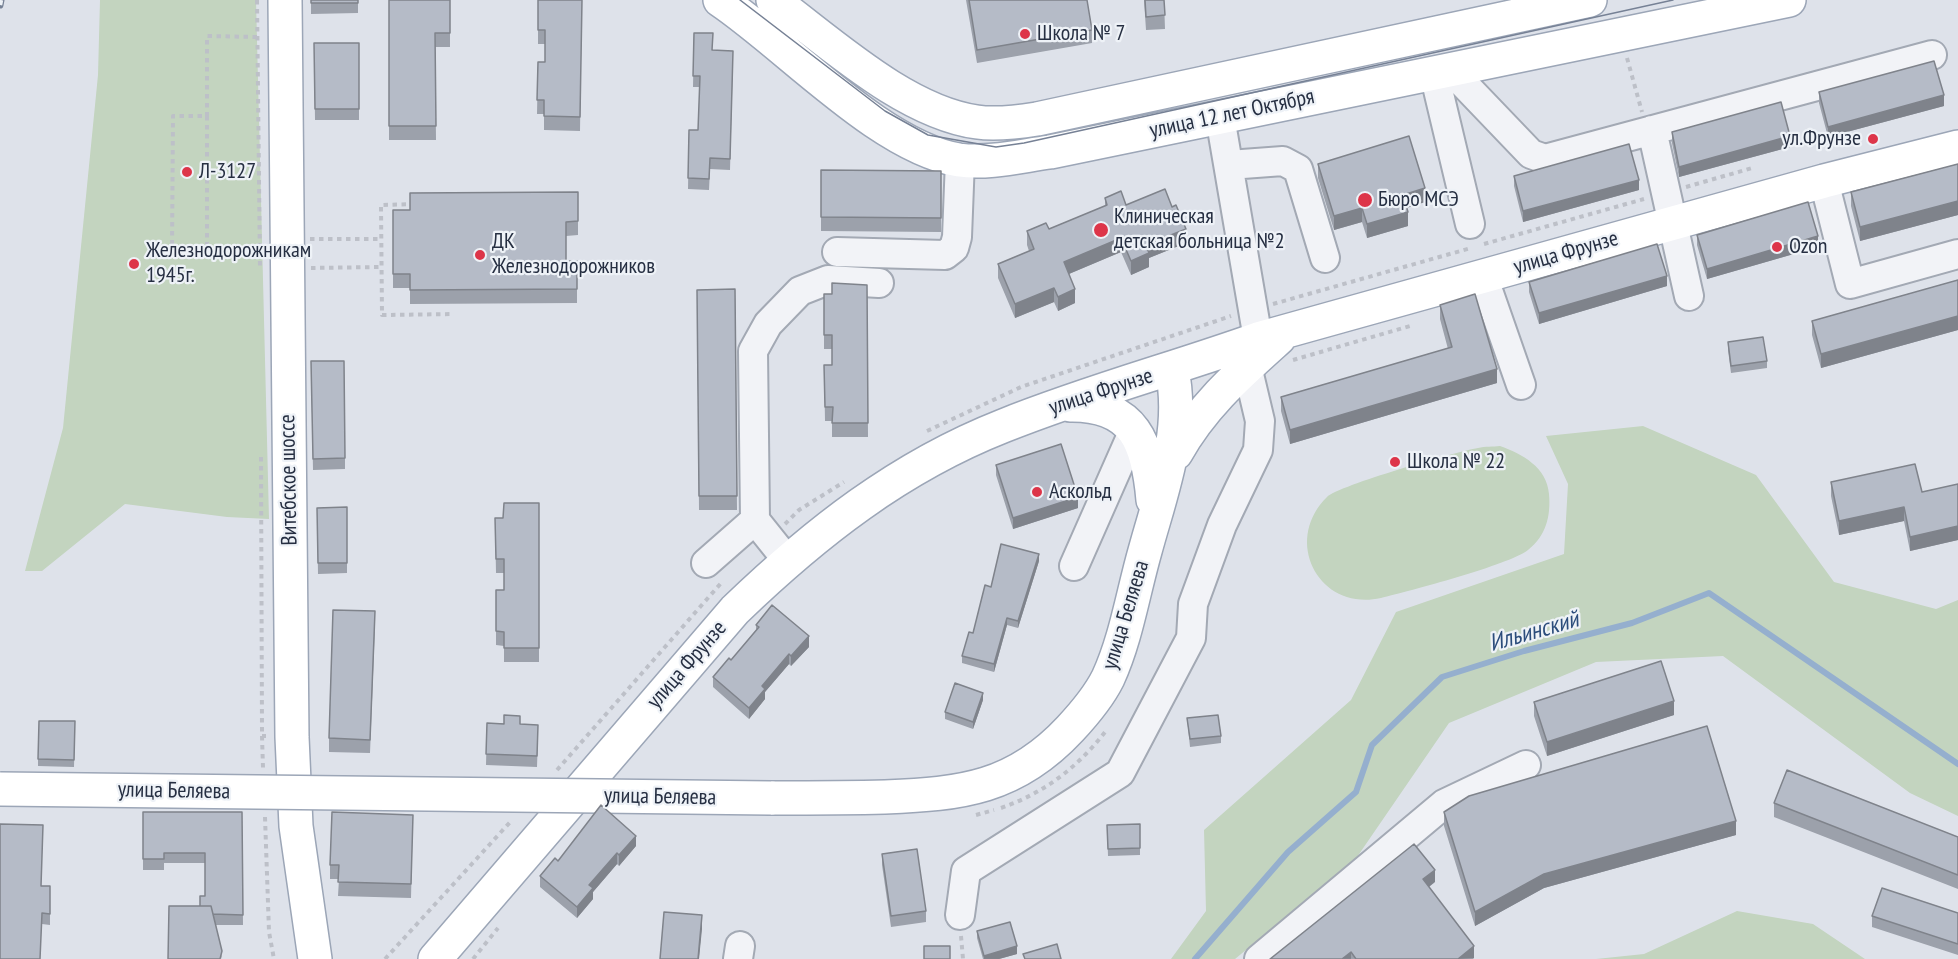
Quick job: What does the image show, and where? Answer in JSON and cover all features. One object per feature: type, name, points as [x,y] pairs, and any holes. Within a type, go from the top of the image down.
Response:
[{"type":"main road","name":"Витебское шоссе","points":[[285,0],[292,737],[296,826],[315,959]]},
{"type":"main road","name":"улица 12 лет Октября","points":[[720,0],[876,122],[912,144],[960,160],[997,159],[1050,152],[1789,0]]},
{"type":"main road","name":"улица 12 лет Октября","points":[[773,0],[902,95],[934,112],[979,123],[1037,119],[1590,0]]},
{"type":"main road","name":"улица Фрунзе","points":[[435,959],[735,609],[787,560],[836,520],[941,455],[1002,426],[1059,405],[1172,370],[1271,349],[1483,276],[1958,147]]},
{"type":"main road","points":[[1169,467],[1192,425],[1216,395],[1271,349]]},
{"type":"main road","points":[[1169,467],[1177,413],[1177,396],[1172,370]]},
{"type":"main road","points":[[1059,405],[1105,407],[1118,414],[1138,435],[1150,472],[1154,517]]},
{"type":"main road","name":"улица Беляева","points":[[0,789],[771,798],[961,792],[994,782],[1025,767],[1053,747],[1083,714],[1107,678],[1120,642],[1169,467]]},
{"type":"street","points":[[1447,70],[1462,82],[1531,154],[1545,159],[1932,55]]},
{"type":"street","points":[[1447,70],[1470,224]]},
{"type":"street","points":[[960,915],[966,871],[1120,773],[1191,638],[1193,604],[1222,525],[1258,450],[1271,349],[1225,210],[1229,165],[1220,117]]},
{"type":"street","points":[[1650,131],[1689,296]]},
{"type":"street","points":[[837,252],[945,255],[954,248],[957,237],[960,160]]},
{"type":"street","points":[[1229,165],[1283,161],[1298,169],[1325,258]]},
{"type":"street","points":[[1824,182],[1850,284],[1958,254]]},
{"type":"street","points":[[1483,276],[1521,385]]},
{"type":"street","points":[[787,560],[755,520],[753,351],[768,324],[800,291],[828,280],[879,283]]},
{"type":"street","points":[[1074,566],[1131,437],[1138,435]]},
{"type":"street","points":[[715,571],[755,520]]},
{"type":"street","points":[[1259,959],[1444,804],[1526,765]]},
{"type":"path","points":[[257,0],[260,273]]},
{"type":"path","points":[[207,251],[207,36],[257,37]]},
{"type":"path","points":[[1627,57],[1650,131]]},
{"type":"path","points":[[207,116],[173,116],[172,252],[259,250]]},
{"type":"path","points":[[426,203],[381,205],[382,315],[454,314]]},
{"type":"path","points":[[303,239],[382,239]]},
{"type":"path","points":[[304,268],[382,267]]},
{"type":"path","points":[[1271,349],[1420,322]]},
{"type":"path","points":[[261,455],[263,771]]},
{"type":"path","points":[[555,772],[715,571]]},
{"type":"path","points":[[974,815],[1024,800],[1065,775],[1107,729]]},
{"type":"path","points":[[262,736],[270,736]]},
{"type":"path","points":[[265,807],[269,932],[274,959]]},
{"type":"path","points":[[385,959],[517,815]]},
{"type":"path","points":[[473,959],[500,924]]},
{"type":"green space","points":[[100,0],[256,0],[269,519],[227,517],[125,504],[42,571],[25,571],[63,428],[98,75]]},
{"type":"green space","points":[[1643,426],[1756,475],[1834,582],[1936,609],[1958,600],[1958,816],[1910,793],[1723,656],[1596,662],[1449,723],[1355,860],[1235,959],[1171,959],[1206,911],[1204,830],[1351,700],[1396,612],[1564,554],[1568,484],[1546,436]]},
{"type":"green space","points":[[1500,446],[1532,463],[1544,476],[1547,485],[1549,502],[1546,525],[1539,538],[1528,550],[1481,570],[1381,598],[1359,599],[1340,594],[1325,584],[1314,569],[1308,552],[1308,533],[1314,515],[1327,497],[1374,477],[1424,462],[1481,447]]},
{"type":"green space","points":[[1737,911],[1813,924],[1865,959],[1596,959],[1644,954]]},
{"type":"building","points":[[311,0],[358,0],[358,3],[311,3]]},
{"type":"building","points":[[389,0],[450,0],[450,33],[435,33],[436,126],[389,126]]},
{"type":"building","points":[[538,0],[582,0],[580,117],[544,116],[544,100],[537,100],[538,62],[545,62],[545,30],[538,30]]},
{"type":"building","points":[[969,0],[1087,0],[1092,30],[977,50]]},
{"type":"building","points":[[1145,0],[1164,0],[1165,15],[1146,17]]},
{"type":"building","points":[[694,33],[713,33],[712,50],[733,51],[730,159],[710,158],[709,179],[688,178],[689,130],[698,130],[700,76],[693,76]]},
{"type":"building","points":[[314,43],[359,43],[359,109],[315,109]]},
{"type":"building","points":[[1934,61],[1944,95],[1828,127],[1819,92]]},
{"type":"building","points":[[1781,102],[1790,136],[1679,167],[1672,132]]},
{"type":"building","points":[[1409,136],[1425,188],[1403,195],[1408,212],[1367,224],[1362,208],[1334,216],[1318,164]]},
{"type":"building","points":[[1629,144],[1639,180],[1523,211],[1514,176]]},
{"type":"building","points":[[1958,164],[1958,201],[1860,227],[1851,192]]},
{"type":"building","points":[[821,170],[941,171],[941,218],[821,217]]},
{"type":"building","points":[[1165,189],[1172,207],[1176,205],[1186,229],[1146,245],[1149,253],[1131,261],[1121,238],[1064,262],[1075,289],[1058,297],[1054,288],[1015,304],[998,264],[1034,249],[1027,231],[1046,223],[1049,229],[1107,205],[1105,198],[1121,191],[1126,205]]},
{"type":"building","name":"ДК Железнодорожников","points":[[578,192],[578,221],[566,222],[566,261],[577,261],[577,289],[410,290],[410,274],[393,274],[393,210],[410,210],[410,193]]},
{"type":"building","points":[[1808,202],[1818,236],[1707,269],[1697,235]]},
{"type":"building","points":[[1657,244],[1667,276],[1539,313],[1529,282]]},
{"type":"building","points":[[1958,280],[1958,316],[1821,354],[1812,321]]},
{"type":"building","points":[[832,283],[867,285],[868,423],[832,423],[833,407],[825,407],[824,365],[832,365],[832,335],[824,335],[824,294],[832,294]]},
{"type":"building","points":[[735,289],[737,496],[699,496],[697,290]]},
{"type":"building","points":[[1475,294],[1497,369],[1290,430],[1281,397],[1452,347],[1440,305]]},
{"type":"building","points":[[1763,337],[1767,361],[1731,366],[1728,342]]},
{"type":"building","points":[[311,361],[344,361],[345,458],[313,459]]},
{"type":"building","name":"Аскольд","points":[[1061,444],[1078,497],[1013,518],[996,465]]},
{"type":"building","points":[[1915,464],[1922,492],[1958,484],[1958,526],[1910,537],[1904,507],[1839,521],[1831,482]]},
{"type":"building","points":[[504,503],[539,503],[539,648],[504,648],[504,632],[496,631],[496,590],[504,590],[504,559],[496,559],[495,518],[503,518]]},
{"type":"building","points":[[347,507],[347,563],[318,563],[317,508]]},
{"type":"building","points":[[1001,544],[1039,554],[1018,621],[1007,618],[994,664],[962,656],[969,632],[973,633],[985,585],[991,587]]},
{"type":"building","points":[[772,605],[809,636],[791,656],[789,654],[762,686],[765,689],[749,708],[713,677],[759,627],[756,625]]},
{"type":"building","points":[[333,610],[375,611],[370,740],[329,738]]},
{"type":"building","points":[[1661,661],[1674,701],[1547,742],[1534,702]]},
{"type":"building","points":[[955,683],[983,693],[973,722],[945,712]]},
{"type":"building","points":[[504,715],[520,716],[520,724],[538,725],[537,756],[486,754],[487,723],[504,724]]},
{"type":"building","points":[[1218,715],[1221,736],[1190,739],[1187,718]]},
{"type":"building","points":[[39,721],[75,721],[74,760],[38,759]]},
{"type":"building","points":[[1707,726],[1736,821],[1544,874],[1475,912],[1444,812],[1469,796]]},
{"type":"building","points":[[1787,770],[1958,837],[1958,875],[1774,803]]},
{"type":"building","points":[[601,805],[636,836],[619,855],[617,853],[589,885],[593,888],[577,907],[540,876],[555,858],[558,861]]},
{"type":"building","points":[[143,812],[242,812],[243,915],[213,914],[211,906],[200,906],[200,896],[205,896],[205,853],[164,853],[164,859],[143,859]]},
{"type":"building","points":[[332,812],[413,815],[411,884],[338,882],[339,865],[330,865]]},
{"type":"building","points":[[0,824],[43,825],[41,886],[50,886],[50,914],[42,913],[40,959],[0,959]]},
{"type":"building","points":[[1140,824],[1140,848],[1108,849],[1107,825]]},
{"type":"building","points":[[1414,844],[1435,870],[1423,879],[1474,946],[1458,959],[1356,959],[1351,952],[1342,959],[1270,959]]},
{"type":"building","points":[[917,849],[926,911],[891,916],[882,854]]},
{"type":"building","points":[[1882,888],[1958,913],[1958,944],[1872,916]]},
{"type":"building","points":[[169,906],[211,906],[222,951],[220,959],[168,959]]},
{"type":"building","points":[[664,912],[702,915],[698,959],[660,959]]},
{"type":"building","points":[[1010,922],[1017,946],[984,956],[977,931]]},
{"type":"building","points":[[1057,944],[1061,959],[1025,959],[1023,954]]},
{"type":"building","points":[[924,946],[950,946],[950,959],[924,959]]},
{"type":"waterway","name":"Ильинский","points":[[1195,959],[1288,852],[1356,792],[1372,745],[1442,677],[1524,651],[1632,623],[1709,593],[1958,764]]},
{"type":"tram line","points":[[740,0],[885,111],[928,135],[996,147],[1024,143],[1673,0]]},
{"type":"railway","points":[[0,5],[1,0]]},
{"type":"place","name":"Школа № 7","points":[[1025,34]]},
{"type":"place","name":"ул.Фрунзе","points":[[1873,139]]},
{"type":"place","name":"Л-3127","points":[[187,172]]},
{"type":"place","name":"Бюро МСЭ","points":[[1365,200]]},
{"type":"place","name":"Клиническая детская больница №2","points":[[1101,230]]},
{"type":"place","name":"Ozon","points":[[1777,247]]},
{"type":"place","name":"ДК Железнодорожников","points":[[480,255]]},
{"type":"place","name":"Железнодорожникам 1945г.","points":[[134,264]]},
{"type":"place","name":"Школа № 22","points":[[1395,462]]},
{"type":"place","name":"Аскольд","points":[[1037,492]]}]
